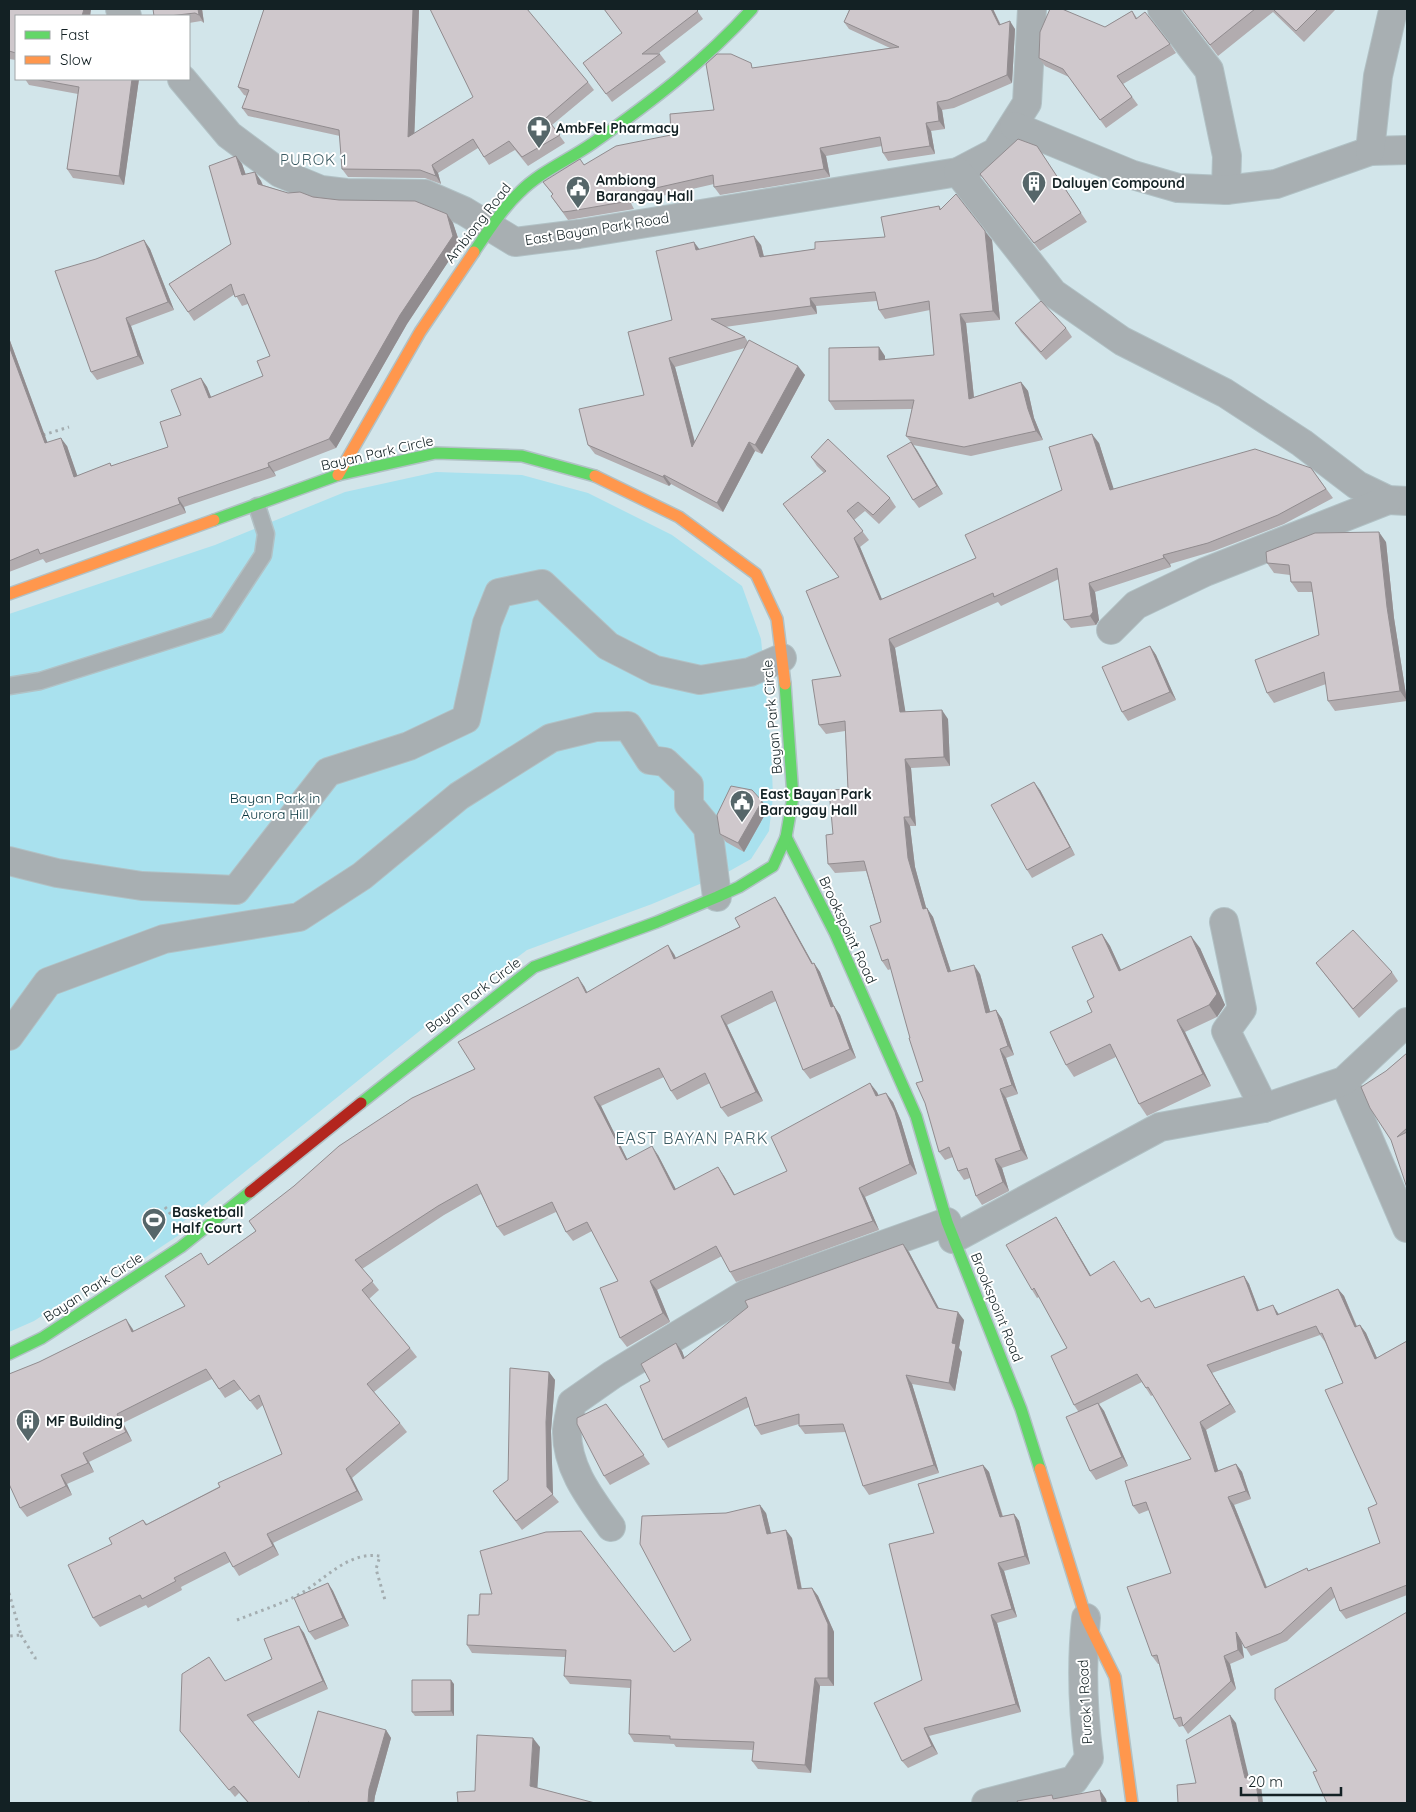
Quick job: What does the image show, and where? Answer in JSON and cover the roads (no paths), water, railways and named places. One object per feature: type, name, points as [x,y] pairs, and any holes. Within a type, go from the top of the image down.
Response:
[{"type":"street","name":"Ambiong Road","points":[[338,475],[446,288],[492,226],[522,190],[619,125],[698,61],[752,9]]},
{"type":"street","name":"East Bayan Park Road","points":[[183,80],[229,135],[280,172],[321,190],[346,193],[425,194],[448,203],[492,226],[515,242],[958,172],[996,152],[1014,126],[1026,103],[1032,9]]},
{"type":"street","points":[[1162,9],[1209,70],[1227,156],[1226,190]]},
{"type":"street","points":[[1370,151],[1378,76],[1392,15],[1396,9]]},
{"type":"street","points":[[1014,126],[1142,178],[1178,188],[1226,190],[1276,184],[1370,151],[1407,150]]},
{"type":"street","points":[[958,172],[1053,293],[1122,341],[1225,393],[1302,442],[1358,485],[1398,500]]},
{"type":"street","name":"Bayan Park Circle","points":[[9,594],[257,506],[338,475],[436,452],[522,456],[596,476],[680,517],[756,574],[777,619],[789,721],[793,797],[786,837],[773,866],[739,887],[716,897],[657,922],[534,968],[436,1043],[181,1248],[42,1338],[9,1354]]},
{"type":"street","points":[[1111,630],[1136,605],[1205,572],[1398,500]]},
{"type":"street","points":[[9,861],[57,873],[142,886],[236,890],[328,772],[409,746],[466,719],[487,624],[500,593],[542,584],[608,646],[655,670],[700,680],[750,672],[782,658]]},
{"type":"street","points":[[9,1036],[48,982],[164,938],[299,917],[362,876],[459,796],[550,738],[596,727],[628,726],[650,760],[665,762],[689,785],[689,806],[708,828],[716,897]]},
{"type":"street","name":"Brookspoint Road","points":[[786,837],[835,933],[916,1116],[950,1230],[1021,1410],[1086,1618],[1115,1677],[1132,1803]]},
{"type":"street","points":[[1224,922],[1242,1009],[1226,1031],[1264,1108]]},
{"type":"street","points":[[611,1528],[576,1474],[570,1458],[567,1431],[572,1403],[612,1375],[746,1294],[950,1230],[1160,1127],[1264,1108],[1344,1081],[1407,1022]]},
{"type":"street","points":[[1344,1081],[1407,1228]]},
{"type":"street","name":"Purok 1 Road","points":[[986,1803],[1074,1780],[1089,1758],[1082,1649],[1086,1618]]},
{"type":"lane","points":[[9,686],[40,681],[217,624],[262,555],[266,534],[257,506]]},
{"type":"place","name":"AmbFel Pharmacy","points":[[539,149]]},
{"type":"place","name":"Daluyen Compound","points":[[1034,204]]},
{"type":"place","name":"Ambiong Barangay Hall","points":[[578,209]]},
{"type":"place","name":"East Bayan Park Barangay Hall","points":[[742,823]]},
{"type":"place","name":"Basketball Half Court","points":[[154,1241]]},
{"type":"place","name":"MF Building","points":[[28,1442]]},
{"type":"district","name":"PUROK 1","points":[[314,160]]},
{"type":"district","name":"EAST BAYAN PARK","points":[[692,1138]]},
{"type":"park label","name":"Bayan Park in Aurora Hill","points":[[275,806]]}]
